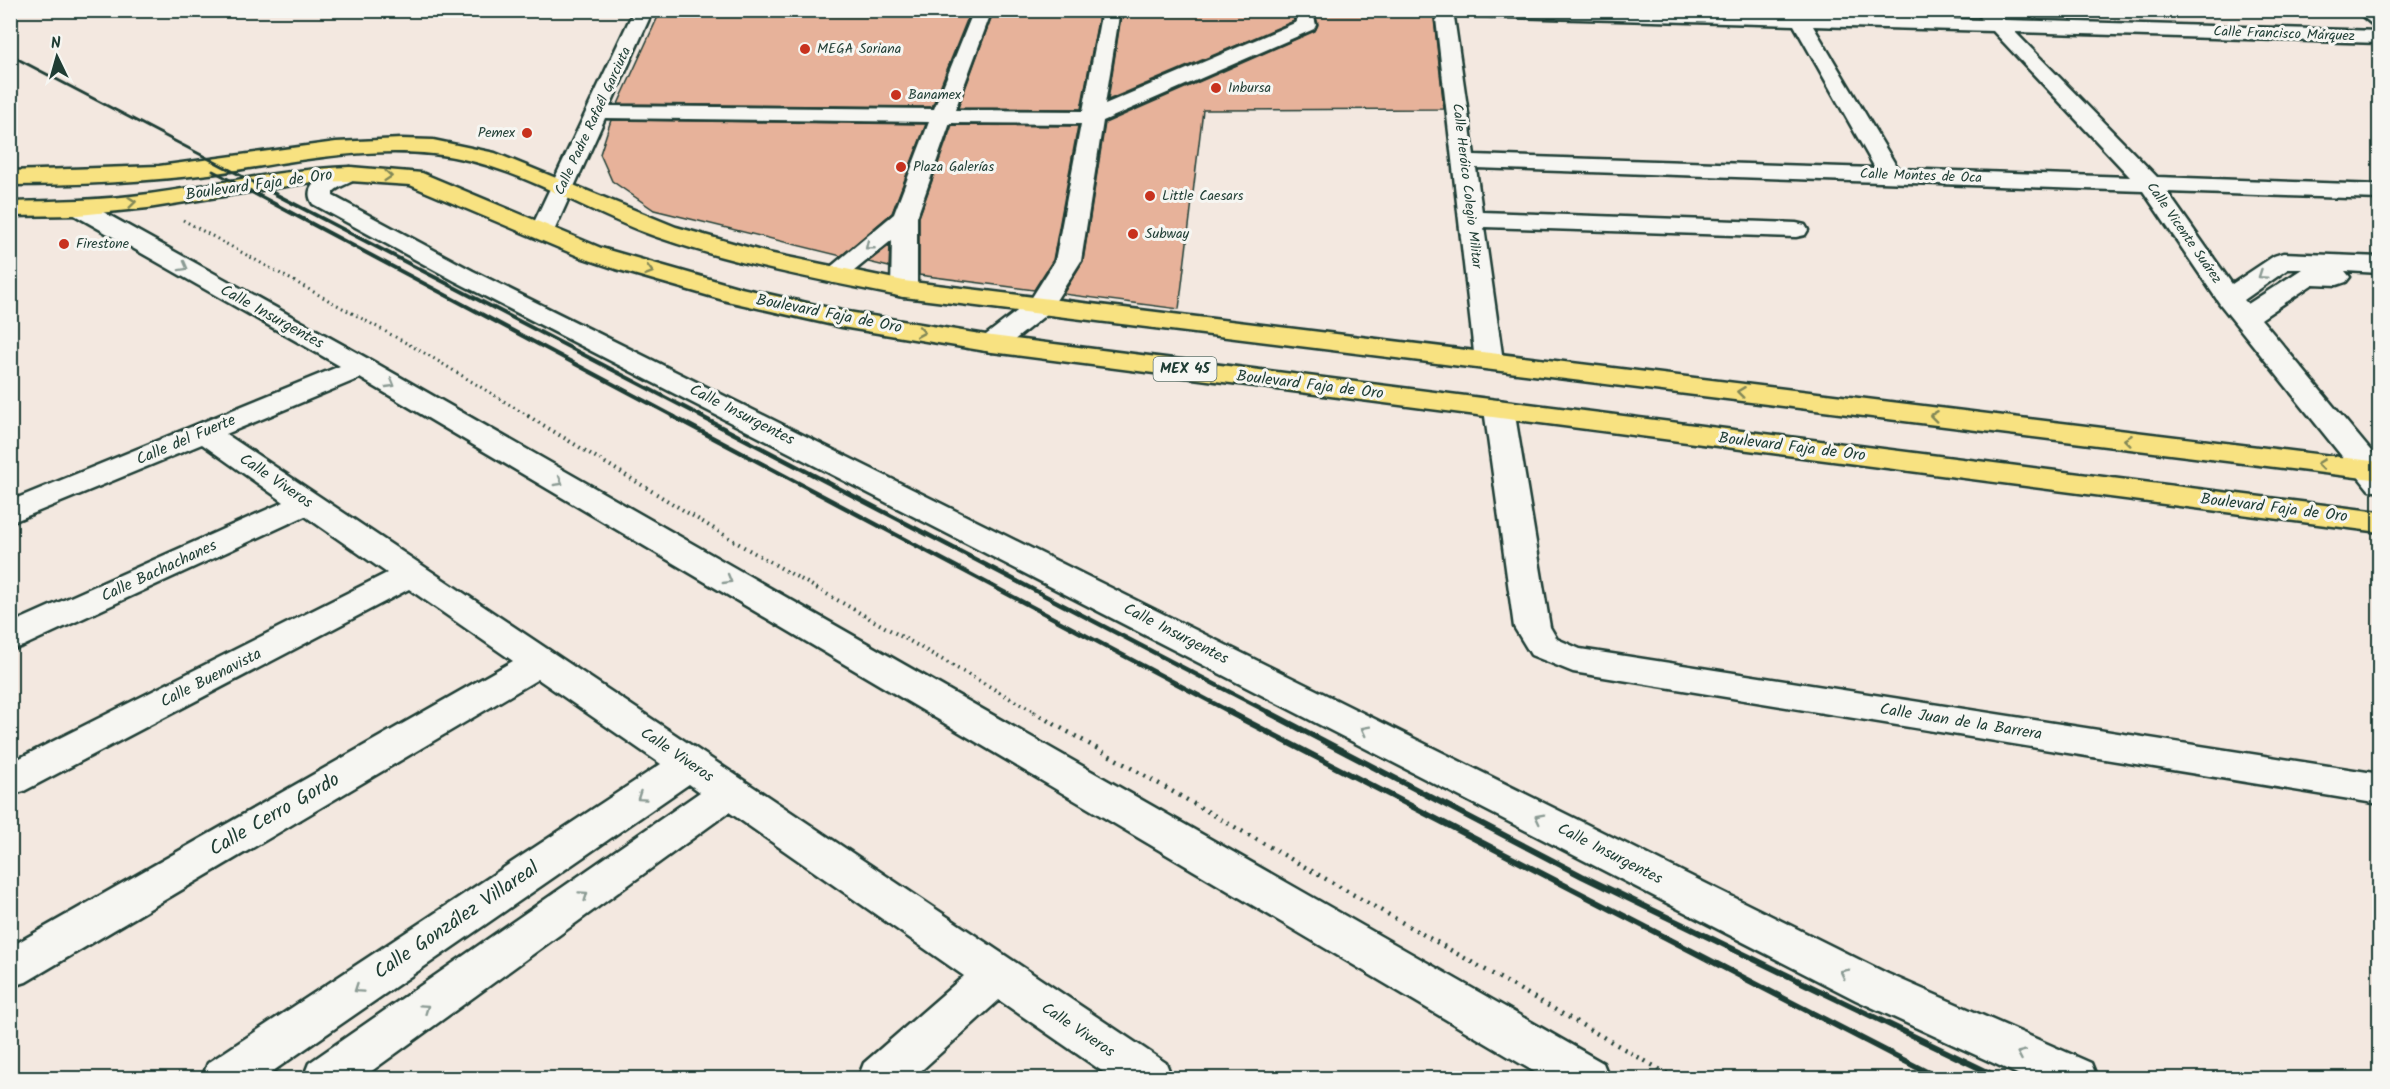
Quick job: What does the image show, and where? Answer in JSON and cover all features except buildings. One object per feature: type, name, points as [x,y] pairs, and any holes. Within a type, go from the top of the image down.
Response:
[{"type":"main road","name":"Boulevard Faja de Oro","points":[[10,178],[100,178],[376,146],[421,147],[464,152],[497,161],[636,221],[674,234],[834,275],[904,289],[2376,474]]},
{"type":"main road","points":[[253,161],[277,180]]},
{"type":"main road","name":"Boulevard Faja de Oro","points":[[10,209],[79,208],[148,201],[277,180],[350,174],[414,178],[592,253],[736,295],[842,319],[992,344],[2379,522]]},
{"type":"main road","points":[[592,253],[614,246],[632,233],[636,221]]},
{"type":"street","name":"Calle Padre Rafaél Garciuta","points":[[543,231],[644,10]]},
{"type":"street","points":[[904,289],[905,217],[983,10]]},
{"type":"street","points":[[992,344],[1039,307],[1068,261],[1111,10]]},
{"type":"street","points":[[598,112],[1092,118],[1307,25],[1303,10]]},
{"type":"street","name":"Calle Heróico Colegio Militar","points":[[1444,10],[1489,361]]},
{"type":"street","name":"Calle Francisco Márquez","points":[[1469,10],[1800,20],[1990,18],[2379,37]]},
{"type":"street","points":[[2364,10],[2379,21]]},
{"type":"street","name":"Calle Vicente Suárez","points":[[1990,18],[2150,184],[2229,298],[2376,474]]},
{"type":"street","points":[[1800,20],[1890,175]]},
{"type":"street","name":"Calle Montes de Oca","points":[[1463,161],[2379,192]]},
{"type":"street","name":"Calle Insurgentes","points":[[350,174],[331,181],[321,190],[321,199],[464,276],[1861,982],[2074,1078]]},
{"type":"street","name":"Calle Insurgentes","points":[[79,208],[362,367],[1586,1078]]},
{"type":"street","points":[[834,275],[905,217]]},
{"type":"street","points":[[1471,219],[1796,230]]},
{"type":"street","points":[[2229,298],[2283,261],[2379,265]]},
{"type":"street","points":[[2246,317],[2307,276],[2379,278]]},
{"type":"street","name":"Calle del Fuerte","points":[[10,513],[362,367]]},
{"type":"street","name":"Calle Juan de la Barrera","points":[[1499,409],[1532,627],[1544,647],[1573,660],[2379,789]]},
{"type":"street","name":"Calle Viveros","points":[[205,433],[1149,1078]]},
{"type":"street","name":"Calle Bachachanes","points":[[10,639],[307,503]]},
{"type":"street","name":"Calle Buenavista","points":[[10,781],[412,574]]},
{"type":"street","name":"Calle Cerro Gordo","points":[[10,969],[540,662]]},
{"type":"street","name":"Calle González Villareal","points":[[225,1078],[690,764]]},
{"type":"street","points":[[326,1078],[730,792]]},
{"type":"street","points":[[881,1078],[996,974]]},
{"type":"path","points":[[148,201],[428,355],[744,547],[1675,1078]]},
{"type":"railway","points":[[10,55],[257,184]]},
{"type":"railway","points":[[213,171],[238,184]]},
{"type":"railway","points":[[235,183],[675,417]]},
{"type":"railway","points":[[254,183],[703,417]]},
{"type":"railway","points":[[672,416],[1232,713]]},
{"type":"railway","points":[[700,416],[1270,713]]},
{"type":"railway","points":[[1229,712],[1938,1078]]},
{"type":"railway","points":[[1268,712],[1582,876],[2000,1078]]},
{"type":"place","name":"MEGA Soriana","points":[[805,49]]},
{"type":"place","name":"Inbursa","points":[[1216,88]]},
{"type":"place","name":"Banamex","points":[[896,95]]},
{"type":"place","name":"Pemex","points":[[527,133]]},
{"type":"place","name":"Plaza Galerías","points":[[901,167]]},
{"type":"place","name":"Little Caesars","points":[[1150,196]]},
{"type":"place","name":"Subway","points":[[1133,234]]},
{"type":"place","name":"Firestone","points":[[64,244]]}]
